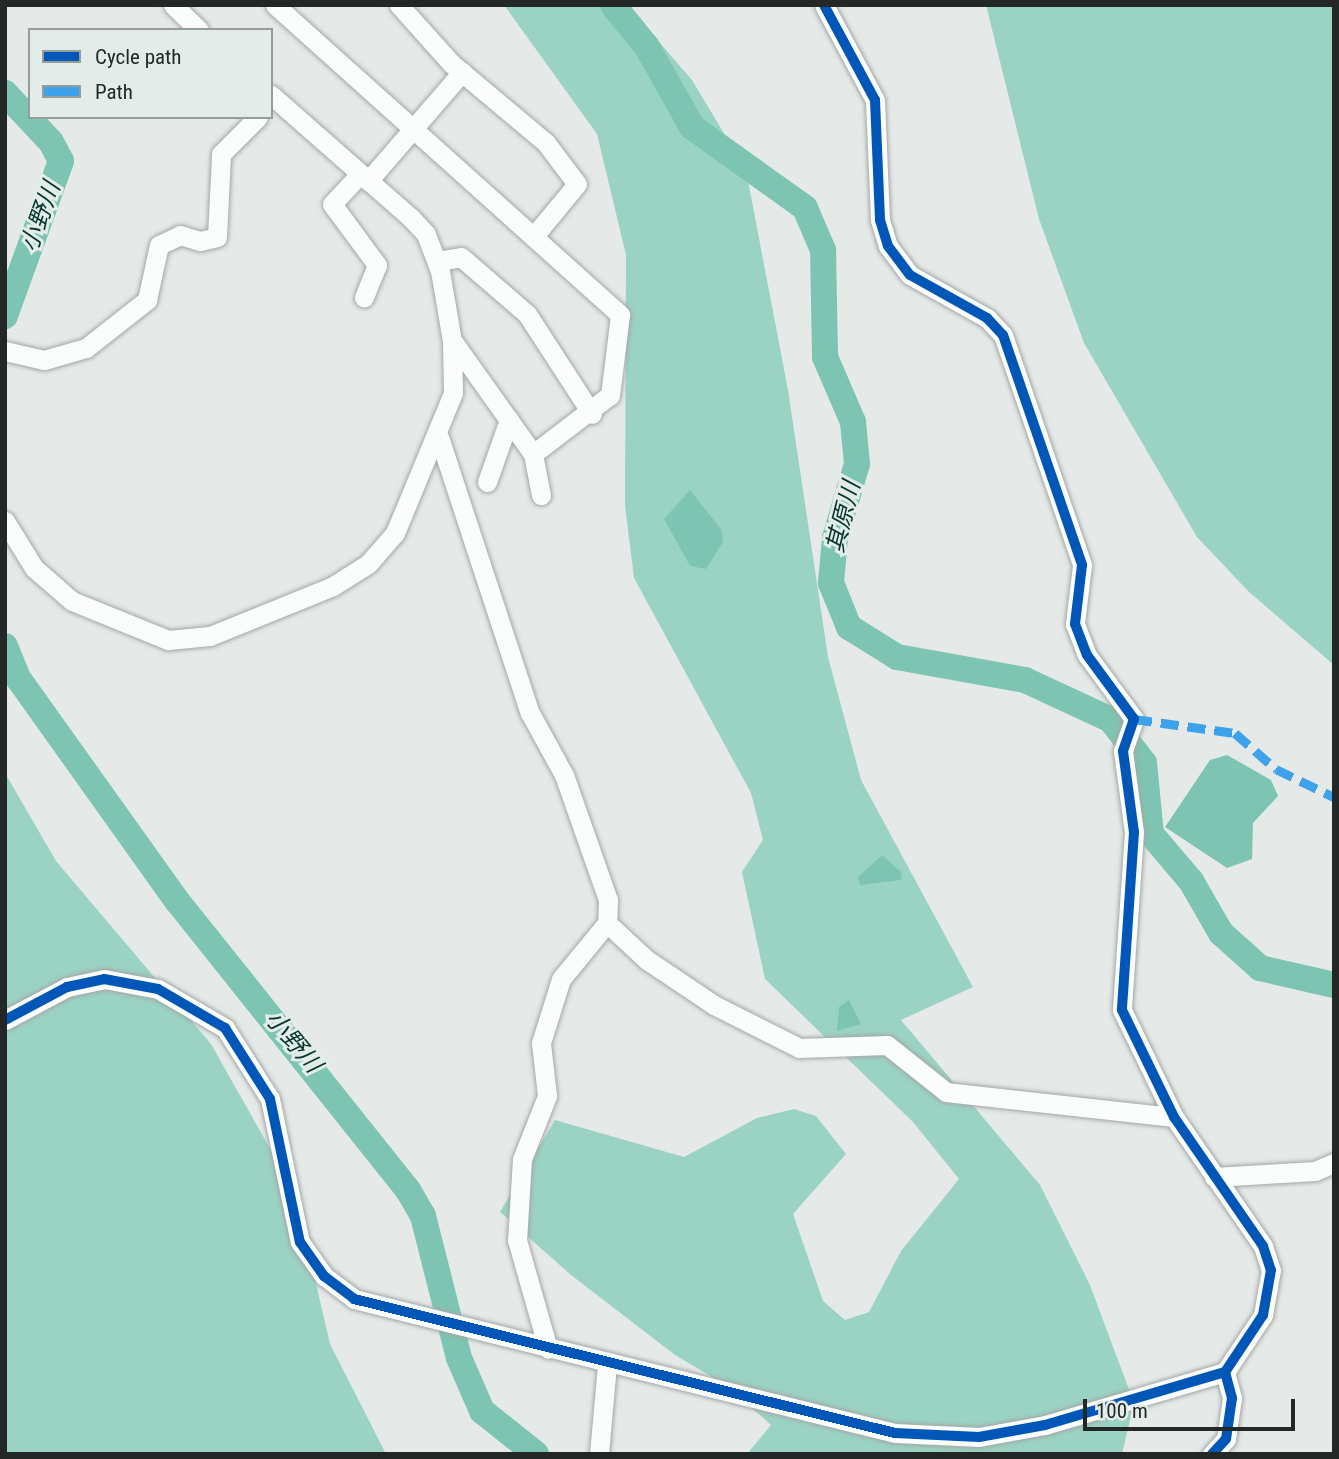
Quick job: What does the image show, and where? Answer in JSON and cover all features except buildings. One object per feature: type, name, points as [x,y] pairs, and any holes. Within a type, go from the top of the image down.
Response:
[{"type":"street","points":[[275,5],[620,315],[615,384],[592,414],[533,454]]},
{"type":"street","points":[[399,5],[462,72],[546,143],[577,184],[534,236]]},
{"type":"street","points":[[5,1020],[67,988],[104,979],[158,989],[225,1028],[270,1099],[308,1256],[354,1299],[836,1424],[941,1437],[1045,1425],[1226,1372],[1263,1315],[1271,1270],[1263,1246],[1174,1117],[1122,1010],[1134,832],[1123,751],[1134,719],[1087,655],[1075,624],[1082,565],[1003,335],[987,318],[910,275],[888,246],[880,220],[875,100],[824,5]]},
{"type":"street","points":[[174,6],[197,28]]},
{"type":"street","points":[[364,297],[377,265],[332,204],[364,178],[462,72]]},
{"type":"street","points":[[5,521],[46,581],[85,610],[149,637],[210,636],[368,564],[395,533],[439,437],[453,393],[452,340],[437,261],[426,234],[273,100]]},
{"type":"street","points":[[5,351],[44,360],[86,348],[147,300],[159,246],[167,239],[217,237],[221,154],[256,119]]},
{"type":"street","points":[[437,261],[461,257],[527,314],[592,414]]},
{"type":"street","points":[[452,340],[533,454],[541,495]]},
{"type":"street","points":[[487,482],[509,420]]},
{"type":"street","points":[[439,437],[530,713],[564,775],[608,900],[607,923],[561,979],[541,1043],[547,1096],[522,1159],[517,1240],[548,1349]]},
{"type":"street","points":[[607,923],[647,960],[714,1005],[799,1048],[887,1045],[946,1091],[1174,1117]]},
{"type":"street","points":[[1214,1177],[1315,1171],[1334,1163]]},
{"type":"street","points":[[599,1454],[607,1365]]},
{"type":"street","points":[[1212,1454],[1226,1439],[1232,1398],[1226,1372]]},
{"type":"shaded area","points":[[504,5],[627,5],[692,80],[746,170],[788,390],[828,657],[861,780],[973,987],[901,1020],[1040,1185],[1090,1285],[1134,1403],[1122,1454],[747,1454],[771,1425],[729,1387],[675,1355],[571,1275],[500,1212],[555,1120],[684,1157],[757,1118],[794,1109],[816,1116],[846,1154],[793,1214],[823,1301],[845,1320],[869,1312],[901,1251],[959,1179],[913,1122],[765,979],[742,872],[763,840],[751,793],[634,578],[625,506],[626,255],[597,134]]},
{"type":"shaded area","points":[[986,5],[1334,5],[1334,665],[1248,591],[1197,537],[1084,343],[1039,219]]},
{"type":"shaded area","points":[[690,490],[721,529],[723,542],[706,569],[690,566],[664,519]]},
{"type":"shaded area","points":[[1227,755],[1271,780],[1278,796],[1253,823],[1252,859],[1227,868],[1165,827],[1210,760]]},
{"type":"shaded area","points":[[5,773],[56,861],[211,1044],[295,1193],[330,1344],[386,1454],[5,1454]]},
{"type":"shaded area","points":[[882,855],[902,873],[901,880],[860,885],[858,877]]},
{"type":"shaded area","points":[[849,1000],[861,1024],[837,1031],[839,1007]]},
{"type":"waterway","name":"其原川","points":[[613,5],[647,47],[692,127],[805,208],[823,250],[825,357],[853,422],[857,464],[835,538],[831,583],[849,627],[897,657],[1025,680],[1111,720],[1144,763],[1151,834],[1191,881],[1221,933],[1260,968],[1334,985]]},
{"type":"waterway","name":"小野川","points":[[5,93],[28,118]]},
{"type":"waterway","name":"小野川","points":[[5,316],[61,161],[51,142],[29,119]]},
{"type":"waterway","name":"小野川","points":[[5,646],[18,678],[178,902],[408,1190],[423,1216],[459,1358],[482,1411],[536,1454]]},
{"type":"marked path","points":[[1134,719],[1235,733],[1276,769],[1334,797]]},
{"type":"cycle path","points":[[824,5],[875,100],[880,220],[888,246],[910,275],[987,318],[1003,335],[1082,565],[1075,624],[1087,655],[1134,719],[1123,751],[1134,832],[1122,1010],[1174,1117],[1263,1246],[1271,1270],[1263,1315],[1225,1372],[1232,1398],[1226,1439],[1212,1454]]},
{"type":"cycle path","points":[[5,1020],[67,987],[104,979],[158,989],[225,1028],[270,1099],[300,1242],[324,1276],[354,1299],[895,1433],[979,1437],[1045,1425],[1225,1372]]}]
